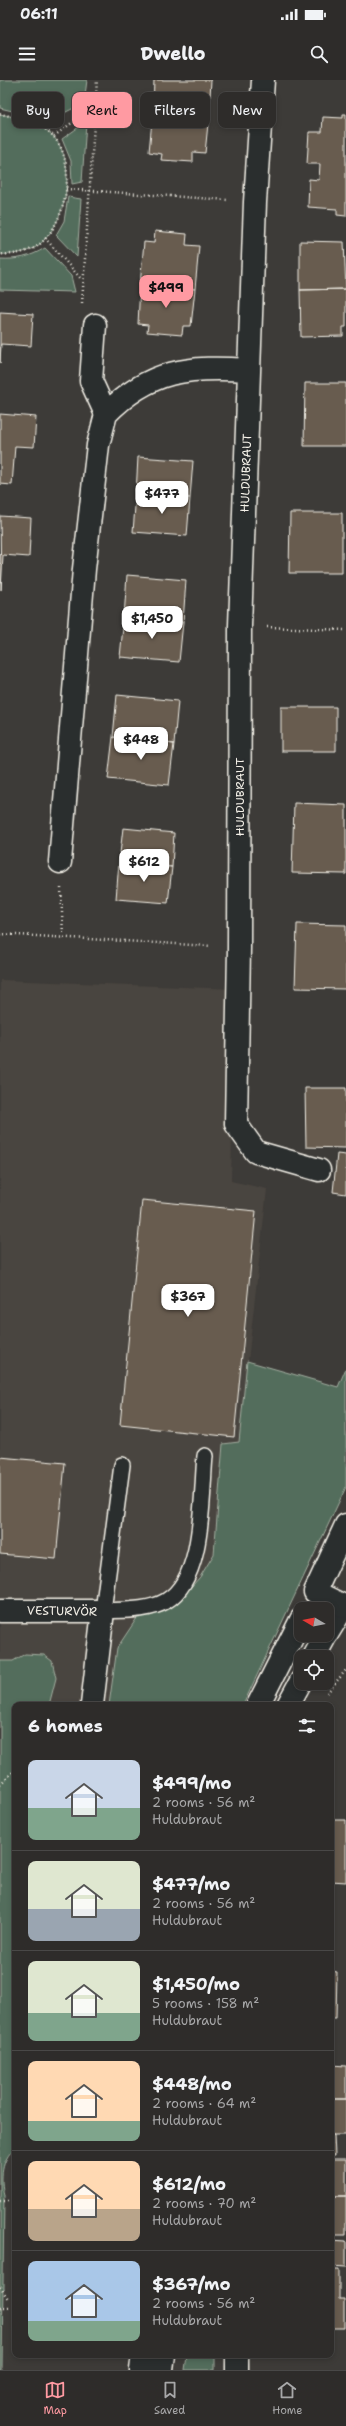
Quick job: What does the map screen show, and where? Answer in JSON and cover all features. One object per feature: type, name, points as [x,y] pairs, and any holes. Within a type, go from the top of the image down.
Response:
[{"type":"street","name":"HULDUBRAUT","points":[[263,80],[255,202],[240,626],[239,948],[236,1124],[256,1152],[319,1170]]},
{"type":"street","points":[[95,325],[91,381],[106,414]]},
{"type":"street","points":[[60,862],[84,569],[98,445],[106,414],[133,390],[153,379],[174,372],[195,368],[249,370]]},
{"type":"street","points":[[334,1623],[345,1605],[311,1600],[338,1565],[346,1525]]},
{"type":"street","name":"VESTURVÖR","points":[[0,1611],[103,1611],[92,1702]]},
{"type":"street","points":[[260,1702],[294,1634]]},
{"type":"street","points":[[290,1702],[296,1690]]},
{"type":"street","points":[[141,2370],[143,2358]]},
{"type":"street","points":[[162,2370],[164,2358]]},
{"type":"street","points":[[237,2358],[237,2370]]},
{"type":"lane","points":[[122,1465],[103,1611],[126,1610],[165,1602],[178,1592],[187,1581],[196,1551],[205,1456]]},
{"type":"path","points":[[96,92],[97,80]]},
{"type":"path","points":[[0,114],[42,128],[54,136],[65,165],[66,189],[60,215],[45,238],[35,247],[20,253],[0,254]]},
{"type":"path","points":[[54,136],[72,123]]},
{"type":"path","points":[[93,128],[80,300],[95,325]]},
{"type":"path","points":[[66,189],[255,202]]},
{"type":"path","points":[[45,238],[82,281]]},
{"type":"path","points":[[240,626],[346,630]]},
{"type":"path","points":[[60,862],[63,936]]},
{"type":"path","points":[[0,934],[63,936],[239,948]]},
{"type":"path","points":[[323,1699],[346,1670]]},
{"type":"path","points":[[0,1784],[12,1773]]},
{"type":"path","points":[[0,2201],[12,2201]]},
{"type":"path","points":[[0,2288],[9,2300]]},
{"type":"path","points":[[0,2307],[9,2307]]},
{"type":"shaded area","points":[[0,980],[235,989],[231,1181],[267,1189],[239,1442],[223,1444],[214,1554],[200,1577],[175,1605],[141,1612],[117,1648],[109,1702],[12,1702],[12,1724],[0,1801]]},
{"type":"green space","points":[[0,80],[87,80],[85,92],[72,92],[72,109],[64,113],[64,92],[12,92],[12,111],[0,108]]},
{"type":"green space","points":[[0,114],[12,117],[12,128],[42,128],[48,131],[61,148],[66,162],[67,178],[66,194],[61,210],[55,225],[46,238],[36,247],[27,251],[14,254],[0,254]]},
{"type":"green space","points":[[78,128],[86,128],[82,182],[72,184],[71,161],[62,139]]},
{"type":"green space","points":[[68,197],[81,199],[77,257],[56,235],[64,221]]},
{"type":"green space","points":[[45,248],[71,276],[75,292],[0,290],[0,259],[23,257],[34,254]]},
{"type":"green space","points":[[247,1361],[338,1387],[346,1368],[346,1487],[244,1702],[109,1702],[117,1648],[141,1612],[175,1605],[200,1577],[214,1554],[223,1444],[239,1442]]},
{"type":"green space","points":[[25,1654],[44,1655],[52,1661],[56,1678],[50,1702],[12,1702],[12,2151],[4,2164],[2,2176],[4,2195],[2,2370],[0,2370],[0,1661],[13,1661]]},
{"type":"green space","points":[[187,2358],[215,2358],[215,2370],[185,2370]]},
{"type":"building","points":[[154,80],[211,80],[210,97],[210,92],[154,92]]},
{"type":"building","points":[[343,114],[346,114],[346,216],[337,215],[337,209],[308,207],[309,179],[319,180],[320,164],[307,164],[309,132],[322,132],[323,117],[343,118]]},
{"type":"building","points":[[151,128],[208,128],[205,153],[193,152],[193,162],[161,160],[162,154],[149,152]]},
{"type":"building","points":[[155,231],[187,234],[186,245],[199,246],[195,289],[140,285],[144,242],[154,243]]},
{"type":"building","points":[[300,241],[344,242],[346,289],[300,290]]},
{"type":"building","points":[[140,285],[195,289],[191,326],[183,326],[182,335],[147,332],[148,325],[138,324]]},
{"type":"building","points":[[346,289],[346,327],[343,327],[343,336],[301,337],[300,290]]},
{"type":"building","points":[[0,312],[33,314],[31,346],[1,344],[0,363]]},
{"type":"building","points":[[305,383],[346,383],[346,446],[304,446]]},
{"type":"building","points":[[0,414],[36,417],[34,447],[15,446],[12,485],[0,484]]},
{"type":"building","points":[[138,457],[193,461],[190,498],[136,494]]},
{"type":"building","points":[[136,494],[190,498],[187,536],[133,532]]},
{"type":"building","points":[[290,513],[342,513],[342,573],[289,573]]},
{"type":"building","points":[[0,516],[31,518],[29,557],[3,555],[1,590]]},
{"type":"building","points":[[127,575],[186,580],[183,622],[124,617]]},
{"type":"building","points":[[124,617],[183,622],[179,662],[120,657]]},
{"type":"building","points":[[117,695],[178,701],[174,744],[113,737]]},
{"type":"building","points":[[281,707],[336,707],[336,751],[281,751]]},
{"type":"building","points":[[113,737],[174,744],[169,785],[108,779]]},
{"type":"building","points":[[294,803],[346,805],[346,874],[292,873]]},
{"type":"building","points":[[123,828],[174,833],[172,867],[119,862]]},
{"type":"building","points":[[119,862],[172,867],[168,903],[116,899]]},
{"type":"building","points":[[297,924],[346,925],[346,989],[295,988]]},
{"type":"building","points":[[305,1088],[346,1088],[346,1148],[306,1147]]},
{"type":"building","points":[[337,1154],[346,1155],[346,1194],[333,1192]]},
{"type":"building","points":[[142,1200],[256,1211],[234,1437],[120,1425]]},
{"type":"building","points":[[0,1457],[65,1463],[56,1559],[0,1554]]},
{"type":"building","points":[[334,1820],[346,1820],[346,1882],[334,1881]]},
{"type":"building","points":[[334,1972],[337,1972],[336,2018],[334,2018]]},
{"type":"building","points":[[334,2065],[346,2066],[346,2099],[334,2099]]},
{"type":"building","points":[[334,2099],[346,2099],[346,2135],[334,2135]]},
{"type":"building","points":[[334,2159],[346,2159],[346,2196],[334,2196]]},
{"type":"building","points":[[334,2196],[346,2196],[346,2235],[334,2235]]},
{"type":"building","points":[[334,2241],[346,2242],[346,2267],[334,2266]]},
{"type":"building","points":[[334,2270],[339,2270],[339,2299],[344,2299],[344,2328],[334,2328]]}]
